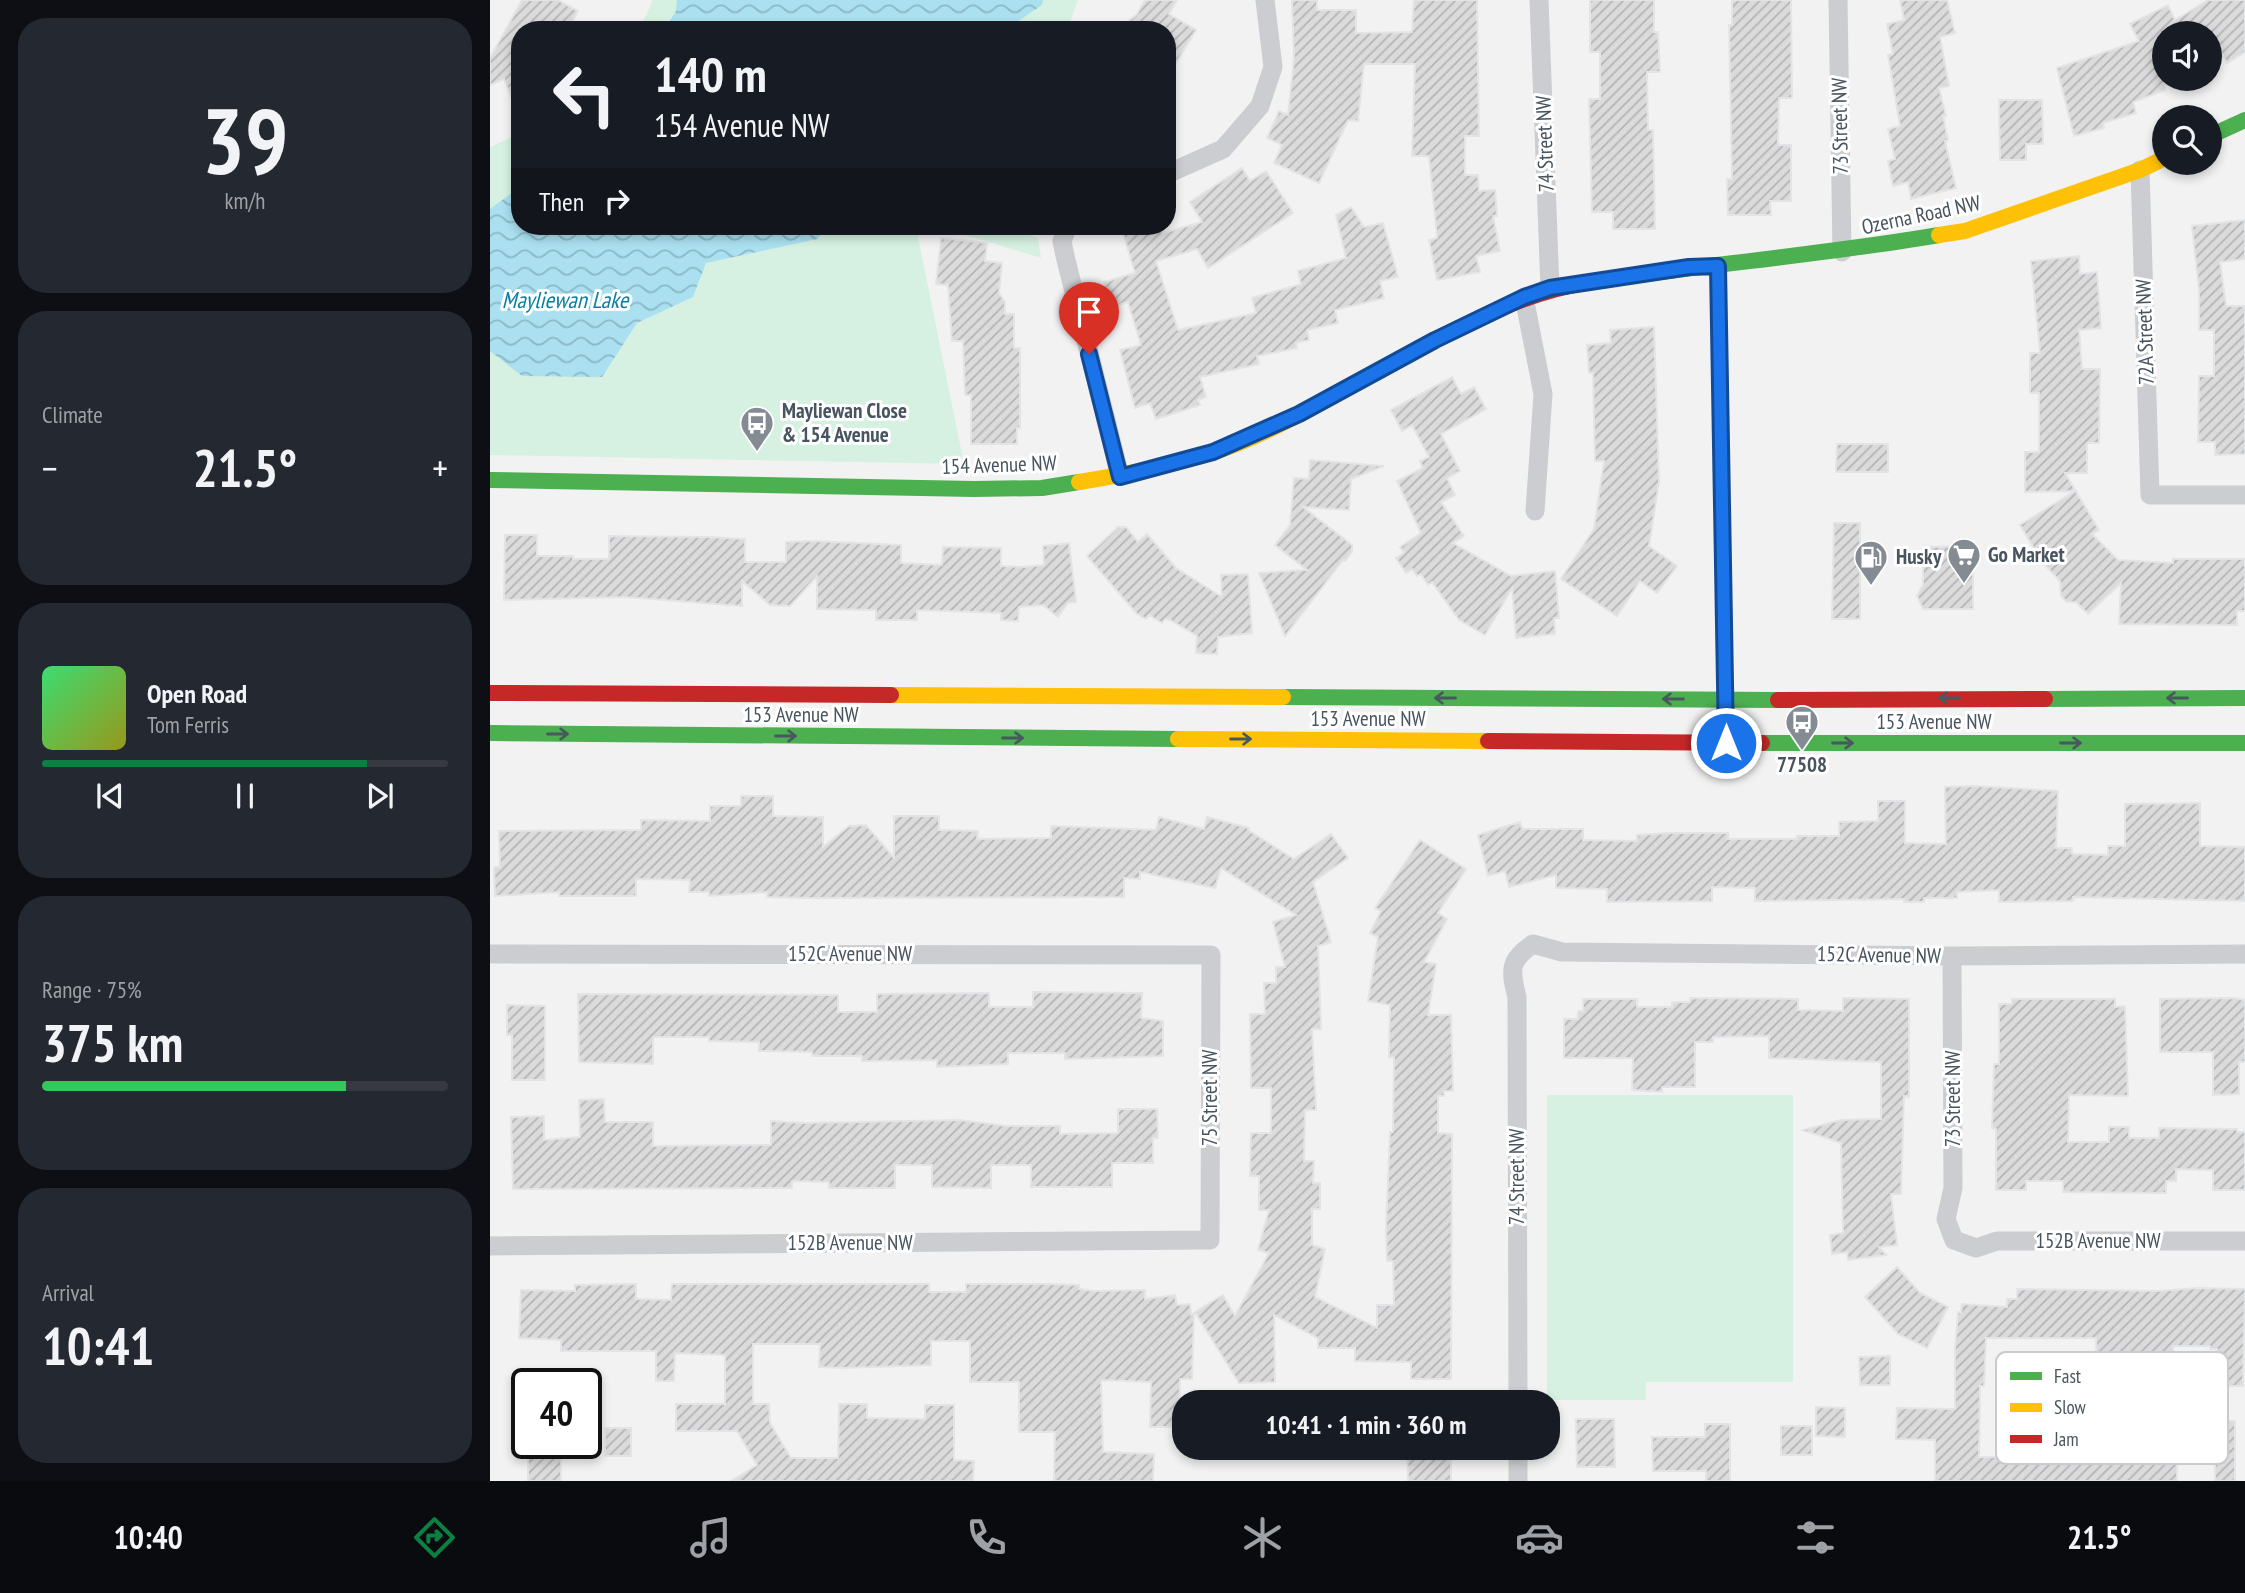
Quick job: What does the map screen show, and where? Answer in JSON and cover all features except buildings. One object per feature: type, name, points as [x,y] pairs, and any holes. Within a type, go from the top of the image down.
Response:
[{"type":"main road","points":[[2222,131],[2245,120]]},
{"type":"main road","name":"Ozerna Road NW","points":[[1718,266],[1842,252],[1965,231],[2152,164]]},
{"type":"main road","name":"154 Avenue NW","points":[[490,480],[1002,489],[1042,488],[1120,477],[1213,452],[1299,414],[1435,340],[1524,297],[1550,288],[1689,267],[1718,266]]},
{"type":"main road","points":[[1718,266],[1726,743]]},
{"type":"main road","name":"153 Avenue NW","points":[[490,693],[1726,700],[2245,698]]},
{"type":"main road","name":"153 Avenue NW","points":[[490,733],[1726,743],[2245,743]]},
{"type":"street","points":[[1176,170],[1223,149],[1260,106],[1273,67],[1265,0]]},
{"type":"street","name":"74 Street NW","points":[[1539,0],[1550,288]]},
{"type":"street","name":"73 Street NW","points":[[1838,0],[1842,252]]},
{"type":"street","name":"72A Street NW","points":[[2140,170],[2150,495],[2245,495]]},
{"type":"street","points":[[1064,235],[1062,241],[1065,256],[1120,477]]},
{"type":"street","points":[[1524,297],[1543,394],[1535,511]]},
{"type":"street","name":"152C Avenue NW","points":[[1517,954],[1534,944],[1562,952],[1952,956],[2245,954]]},
{"type":"street","name":"152C Avenue NW","points":[[490,954],[1211,955]]},
{"type":"street","name":"74 Street NW","points":[[1517,954],[1511,974],[1517,997],[1518,1390]]},
{"type":"street","name":"75 Street NW","points":[[1210,1240],[1211,955]]},
{"type":"street","name":"73 Street NW","points":[[1952,956],[1953,1188],[1947,1219],[1954,1240]]},
{"type":"street","name":"152B Avenue NW","points":[[490,1246],[1210,1240]]},
{"type":"street","name":"152B Avenue NW","points":[[1954,1240],[1976,1248],[1997,1241],[2245,1241]]},
{"type":"street","points":[[1518,1460],[1518,1481]]},
{"type":"green space","points":[[653,0],[1078,0],[1070,21],[643,21]]},
{"type":"green space","points":[[511,137],[511,235],[920,235],[918,237],[964,464],[490,455],[490,147]]},
{"type":"green space","points":[[966,235],[1029,235],[1038,238],[1041,258]]},
{"type":"green space","points":[[1547,1095],[1793,1095],[1793,1382],[1646,1382],[1646,1400],[1560,1400],[1560,1390],[1547,1390]]},
{"type":"water","points":[[677,0],[1043,0],[1042,5],[1018,21],[670,21],[676,11]]},
{"type":"water","name":"Mayliewan Lake","points":[[511,194],[511,235],[820,235],[817,239],[706,263],[693,297],[637,323],[602,377],[522,376],[490,351],[490,209]]},
{"type":"traffic: fast","points":[[2222,131],[2245,120]]},
{"type":"traffic: fast","points":[[1590,282],[1939,235]]},
{"type":"traffic: fast","points":[[490,480],[974,489],[1042,488],[1079,482]]},
{"type":"traffic: fast","points":[[1283,697],[1778,700]]},
{"type":"traffic: fast","points":[[2045,699],[2245,698]]},
{"type":"traffic: fast","points":[[490,733],[1178,739]]},
{"type":"traffic: fast","points":[[1762,743],[2245,743]]},
{"type":"traffic: slow","points":[[1939,235],[1965,231],[2152,164]]},
{"type":"traffic: slow","points":[[1718,266],[1726,743]]},
{"type":"traffic: slow","points":[[1079,482],[1162,466],[1234,445],[1303,413],[1391,364]]},
{"type":"traffic: slow","points":[[891,695],[1283,697]]},
{"type":"traffic: slow","points":[[1178,739],[1488,741]]},
{"type":"traffic: jam","points":[[1391,364],[1487,314],[1537,295],[1590,282]]},
{"type":"traffic: jam","points":[[490,693],[891,695]]},
{"type":"traffic: jam","points":[[1778,700],[2045,699]]},
{"type":"traffic: jam","points":[[1488,741],[1762,743]]},
{"type":"place","name":"Mayliewan Close & 154 Avenue","points":[[757,453]]},
{"type":"place","name":"Go Market","points":[[1964,585]]},
{"type":"place","name":"Husky","points":[[1871,587]]},
{"type":"place","name":"77508","points":[[1802,752]]},
{"type":"route","points":[[1089,354],[1120,477],[1213,452],[1299,414],[1435,340],[1524,297],[1550,288],[1689,267],[1718,266],[1726,743]]}]
